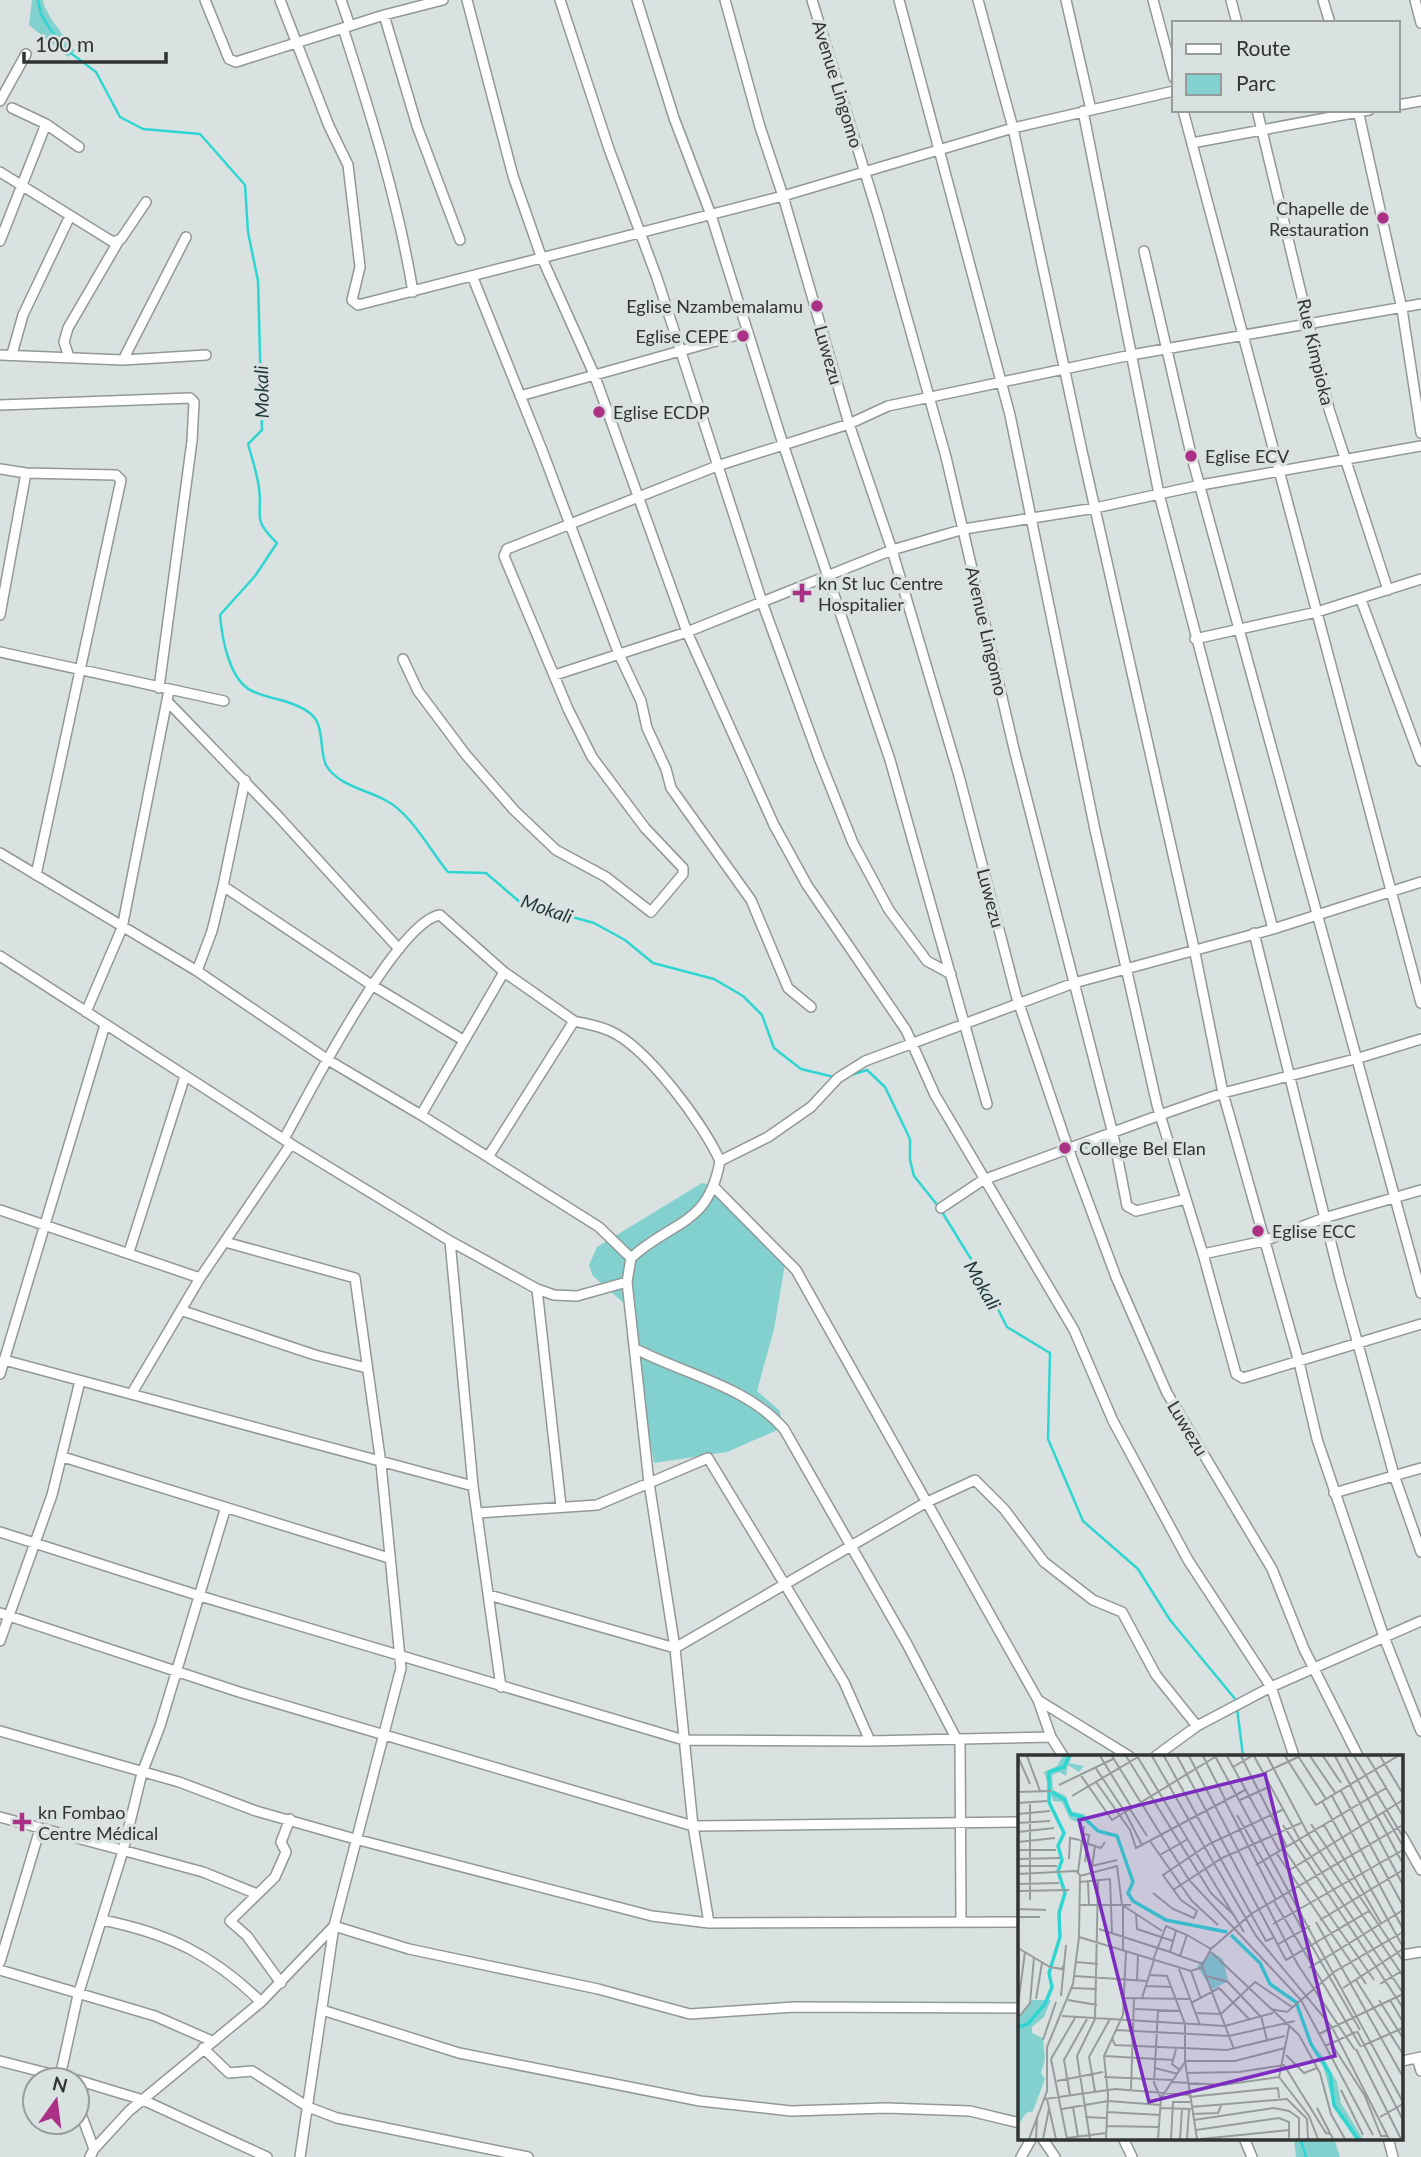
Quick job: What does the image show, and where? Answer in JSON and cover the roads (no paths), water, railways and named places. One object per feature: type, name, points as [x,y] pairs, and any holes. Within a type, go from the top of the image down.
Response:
[{"type":"street","points":[[205,0],[232,61],[242,62],[384,15],[404,5],[443,0]]},
{"type":"street","points":[[280,0],[329,126],[348,165],[360,267],[354,304],[359,305],[472,278],[541,256],[640,234],[783,196],[1013,128],[1172,92]]},
{"type":"street","points":[[341,0],[403,230],[413,292]]},
{"type":"street","points":[[467,0],[513,176],[541,256],[594,374],[687,632],[774,825],[807,885],[913,1043],[934,1095],[976,1160],[983,1180],[1074,1329],[1114,1421],[1188,1560],[1271,1687],[1294,1755]]},
{"type":"street","points":[[560,0],[680,349],[762,603],[853,843],[889,910],[927,961],[951,974]]},
{"type":"street","points":[[637,0],[674,118],[711,215],[783,444],[890,760],[987,1104]]},
{"type":"street","name":"Luwezu","points":[[725,0],[849,424],[892,550],[959,776],[1019,1003],[1068,1149],[1116,1277],[1167,1392],[1272,1569],[1314,1669],[1357,1755]]},
{"type":"street","name":"Avenue Lingomo","points":[[812,0],[864,170],[964,529],[1014,748],[1113,1134],[1129,1209],[1136,1210],[1186,1199]]},
{"type":"street","points":[[899,0],[1001,381],[1095,830],[1160,1115],[1239,1378],[1359,1345],[1421,1324]]},
{"type":"street","points":[[978,0],[1013,128],[1194,948],[1223,1093],[1299,1362],[1317,1439],[1384,1637],[1421,1731]]},
{"type":"street","points":[[1066,0],[1159,494],[1273,929]]},
{"type":"street","points":[[1153,0],[1172,71]]},
{"type":"street","points":[[1231,0],[1236,21]]},
{"type":"street","points":[[1323,0],[1329,21]]},
{"type":"street","points":[[1415,0],[1421,23]]},
{"type":"street","points":[[384,15],[418,126],[460,240]]},
{"type":"street","points":[[0,101],[26,54]]},
{"type":"street","points":[[1400,105],[1421,101]]},
{"type":"street","points":[[12,108],[47,124],[79,147]]},
{"type":"street","points":[[1184,112],[1421,1003]]},
{"type":"street","name":"Rue Kimpioka","points":[[1257,112],[1329,409],[1388,590]]},
{"type":"street","points":[[1192,143],[1354,112]]},
{"type":"street","points":[[1359,112],[1402,309],[1421,433]]},
{"type":"street","points":[[0,241],[47,124]]},
{"type":"street","points":[[0,172],[113,242],[118,242]]},
{"type":"street","points":[[69,357],[64,342],[68,328],[118,242],[146,202]]},
{"type":"street","points":[[12,354],[23,314],[70,216]]},
{"type":"street","points":[[123,360],[186,237]]},
{"type":"street","points":[[1144,251],[1240,632],[1421,1293]]},
{"type":"street","points":[[472,278],[618,652],[641,701],[646,727],[666,769],[671,788],[751,900],[788,988],[811,1007]]},
{"type":"street","points":[[403,659],[418,691],[466,755],[514,810],[556,850],[606,877],[650,912],[683,874],[683,868],[645,828],[603,775],[568,709],[504,552],[569,522],[717,466],[849,424],[888,406],[1131,355],[1311,326],[1421,304]]},
{"type":"street","points":[[520,396],[748,331]]},
{"type":"street","points":[[0,355],[123,360],[206,355]]},
{"type":"street","points":[[0,405],[190,398],[194,402],[164,689],[167,701],[122,928],[86,1012]]},
{"type":"street","points":[[555,675],[618,652],[687,632],[892,550],[964,529],[1095,508],[1201,485],[1421,446]]},
{"type":"street","points":[[0,469],[26,473],[116,475],[121,480],[36,875]]},
{"type":"street","points":[[0,615],[26,473]]},
{"type":"street","points":[[1195,639],[1240,632],[1317,612],[1421,579]]},
{"type":"street","points":[[1361,600],[1417,737],[1421,761]]},
{"type":"street","points":[[0,652],[223,701]]},
{"type":"street","points":[[167,701],[244,780],[399,950]]},
{"type":"street","points":[[197,971],[212,930],[223,886],[244,780]]},
{"type":"street","points":[[0,853],[197,971],[328,1060],[599,1227],[631,1258]]},
{"type":"street","points":[[720,1161],[768,1137],[806,1111],[838,1078],[865,1062],[1074,983],[1318,916],[1421,882]]},
{"type":"street","points":[[223,886],[370,984],[463,1040]]},
{"type":"street","points":[[132,1393],[183,1311],[200,1278],[288,1141],[370,984],[431,918],[440,915],[504,972],[574,1021],[614,1033],[652,1064],[701,1122],[720,1161],[715,1188],[683,1224],[631,1258],[627,1282],[649,1483],[675,1648],[693,1826],[709,1923]]},
{"type":"street","points":[[1254,933],[1324,1218],[1394,1475],[1421,1552]]},
{"type":"street","points":[[0,956],[288,1141],[450,1241],[537,1289],[554,1295],[576,1296],[627,1282]]},
{"type":"street","points":[[421,1115],[504,972]]},
{"type":"street","points":[[488,1157],[574,1021]]},
{"type":"street","points":[[0,1374],[104,1025]]},
{"type":"street","points":[[942,1208],[983,1180],[1160,1115],[1223,1093],[1359,1059],[1421,1039]]},
{"type":"street","points":[[129,1252],[185,1076]]},
{"type":"street","points":[[715,1188],[796,1270],[1038,1700],[1051,1737],[1062,1755]]},
{"type":"street","points":[[1203,1254],[1264,1241],[1324,1218],[1421,1190]]},
{"type":"street","points":[[0,1210],[200,1278]]},
{"type":"street","points":[[450,1241],[473,1486],[501,1687]]},
{"type":"street","points":[[225,1242],[355,1278],[381,1464],[389,1558],[402,1658],[334,1926],[300,2157]]},
{"type":"street","points":[[537,1289],[561,1506]]},
{"type":"street","points":[[183,1311],[316,1355],[368,1368]]},
{"type":"street","points":[[634,1348],[734,1392],[778,1422],[908,1644],[959,1740],[961,1920]]},
{"type":"street","points":[[4,1360],[132,1393],[381,1464],[473,1486]]},
{"type":"street","points":[[0,1641],[4,1614],[35,1543],[63,1457],[80,1381]]},
{"type":"street","points":[[63,1457],[225,1510],[389,1558]]},
{"type":"street","points":[[478,1513],[597,1504],[708,1458],[844,1682],[870,1741]]},
{"type":"street","points":[[1334,1493],[1421,1468]]},
{"type":"street","points":[[489,1595],[675,1648],[785,1581],[972,1480],[977,1481],[1004,1509],[1044,1562],[1093,1600],[1122,1612],[1156,1675],[1196,1726]]},
{"type":"street","points":[[63,2066],[78,1995],[123,1851],[142,1773],[225,1510]]},
{"type":"street","points":[[0,1532],[402,1658],[684,1740],[870,1741],[1051,1737]]},
{"type":"street","points":[[4,1614],[176,1672],[693,1826],[1018,1822]]},
{"type":"street","points":[[1157,1755],[1196,1726],[1240,1706],[1271,1687],[1421,1621]]},
{"type":"street","points":[[1038,1700],[1127,1755]]},
{"type":"street","points":[[0,1731],[179,1782],[355,1839],[652,1916],[709,1923],[961,1920],[1018,1922]]},
{"type":"street","points":[[0,1817],[203,1872],[257,1894]]},
{"type":"street","points":[[281,1983],[247,1936],[230,1920],[275,1877],[285,1859],[286,1852],[281,1842],[290,1819]]},
{"type":"street","points":[[0,1962],[40,1829]]},
{"type":"street","points":[[1404,1840],[1421,1870]]},
{"type":"street","points":[[102,1920],[170,1937],[194,1948],[261,2002]]},
{"type":"street","points":[[87,2136],[92,2153],[143,2100],[261,2002],[334,1926]]},
{"type":"street","points":[[334,1926],[409,1949],[598,1989],[690,2014],[794,2007],[1018,2008]]},
{"type":"street","points":[[0,1970],[155,2016],[212,2041]]},
{"type":"street","points":[[323,2010],[459,2053],[709,2103],[791,2111],[887,2108],[970,2111],[1018,2123]]},
{"type":"street","points":[[203,2048],[229,2073],[252,2071],[308,2107],[360,2124],[528,2157]]},
{"type":"street","points":[[1419,2057],[1421,2071]]},
{"type":"street","points":[[0,2061],[21,2067]]},
{"type":"street","points":[[91,2084],[143,2100],[267,2157]]},
{"type":"street","points":[[1021,2157],[1031,2140]]},
{"type":"street","points":[[1043,2140],[1055,2157]]},
{"type":"street","points":[[1124,2140],[1132,2157]]},
{"type":"street","points":[[1245,2140],[1252,2157]]},
{"type":"street","points":[[1389,2140],[1393,2157]]},
{"type":"waterway","name":"Mokali","points":[[38,0],[41,14],[50,29],[68,51],[96,72],[120,117],[143,129],[200,134],[245,185],[248,232],[258,281],[262,430],[248,444],[258,482],[261,522],[277,543],[255,576],[220,615],[228,658],[238,678],[252,691],[297,706],[311,714],[318,725],[324,759],[331,772],[337,778],[394,806],[411,822],[448,872],[486,873],[521,903],[594,923],[625,940],[653,963],[714,979],[743,996],[762,1015],[774,1048],[801,1069],[834,1077]]},
{"type":"waterway","name":"Mokali","points":[[851,1075],[867,1070],[885,1087],[910,1139],[910,1160],[914,1176],[938,1206]]},
{"type":"waterway","name":"Mokali","points":[[942,1212],[979,1272],[1007,1327],[1050,1353],[1048,1439],[1083,1521],[1138,1569],[1170,1620],[1236,1700],[1243,1755]]},
{"type":"waterway","name":"Mokali","points":[[1301,2140],[1306,2157]]},
{"type":"place","name":"Chapelle de Restauration","points":[[1383,218]]},
{"type":"place","name":"Eglise Nzambemalamu","points":[[817,306]]},
{"type":"place","name":"Eglise CEPE","points":[[743,336]]},
{"type":"place","name":"Eglise ECDP","points":[[599,412]]},
{"type":"place","name":"Eglise ECV","points":[[1191,456]]},
{"type":"place","name":"kn St luc Centre Hospitalier","points":[[802,593]]},
{"type":"place","name":"College Bel Elan","points":[[1065,1148]]},
{"type":"place","name":"Eglise ECC","points":[[1258,1231]]},
{"type":"place","name":"kn Fombao Centre Médical","points":[[22,1822]]}]
